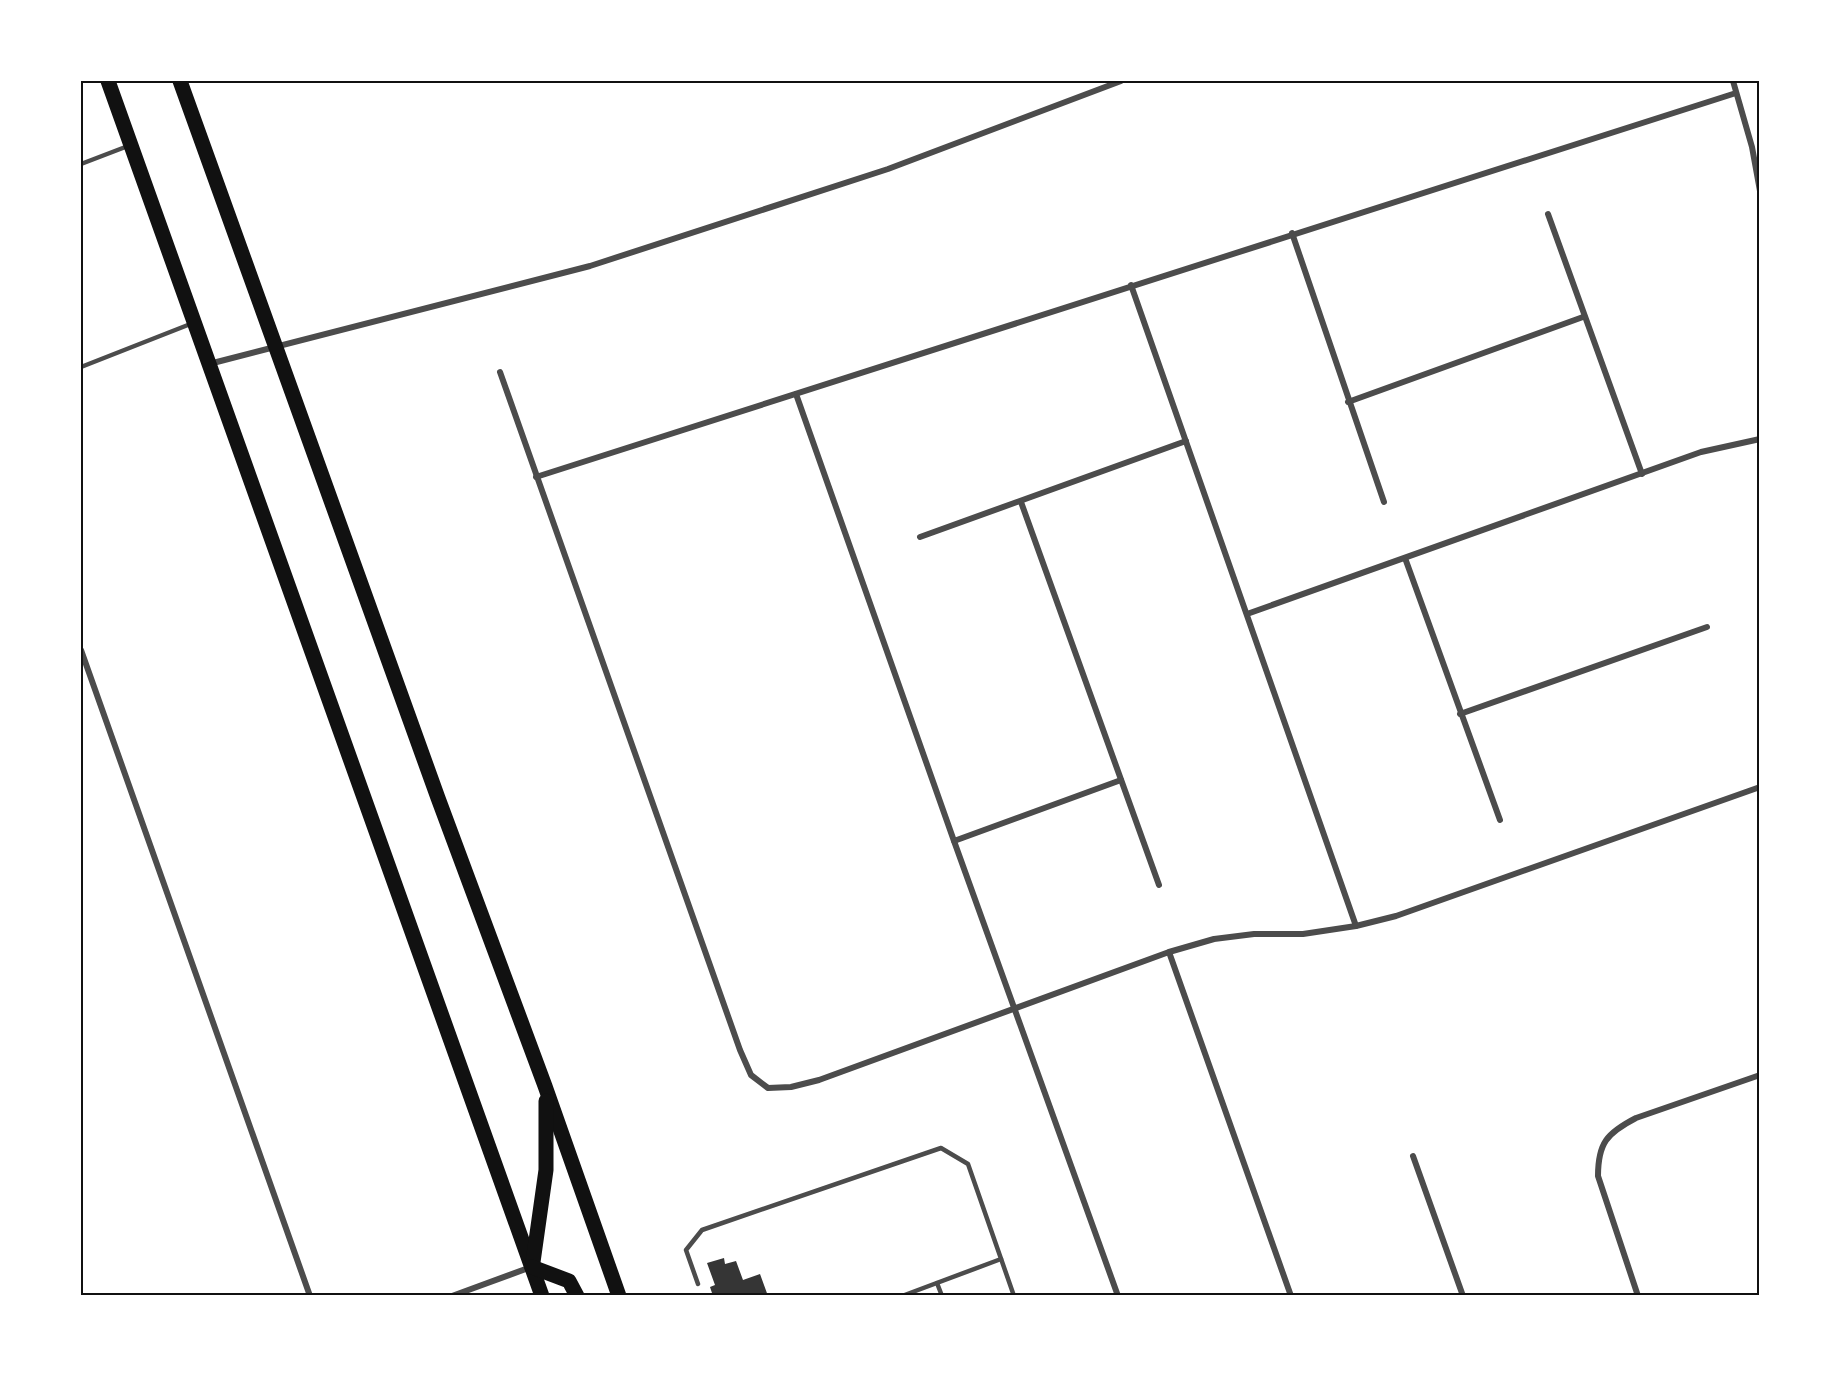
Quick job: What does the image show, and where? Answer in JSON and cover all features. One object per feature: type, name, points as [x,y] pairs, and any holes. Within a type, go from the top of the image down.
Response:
[{"type":"main road","points":[[108,81],[542,1296]]},
{"type":"main road","points":[[180,81],[619,1296]]},
{"type":"main road","points":[[532,1267],[546,1170],[545,1086]]},
{"type":"main road","points":[[532,1267],[569,1281],[577,1296]]},
{"type":"street","points":[[209,364],[590,266],[888,169],[1121,81]]},
{"type":"street","points":[[1733,81],[1752,147],[1760,191]]},
{"type":"street","points":[[536,477],[1292,233],[1736,93]]},
{"type":"street","points":[[1548,214],[1583,317],[1642,474]]},
{"type":"street","points":[[1292,233],[1384,502]]},
{"type":"street","points":[[1131,285],[1356,926]]},
{"type":"street","points":[[1348,402],[1583,317]]},
{"type":"street","points":[[500,372],[740,1050],[751,1075],[768,1088],[819,1080],[1169,952],[1214,939],[1254,934],[1303,934],[1356,926],[1396,916],[1760,788]]},
{"type":"street","points":[[796,394],[1118,1296]]},
{"type":"street","points":[[1247,614],[1701,452],[1760,439]]},
{"type":"street","points":[[920,537],[1186,441]]},
{"type":"street","points":[[1021,502],[1159,885]]},
{"type":"street","points":[[1405,558],[1500,820]]},
{"type":"street","points":[[1460,714],[1707,627]]},
{"type":"street","points":[[81,650],[310,1296]]},
{"type":"street","points":[[954,841],[1121,780]]},
{"type":"street","points":[[1169,952],[1291,1296]]},
{"type":"street","points":[[1637,1296],[1602,1195],[1598,1176],[1598,1156],[1605,1139],[1636,1118],[1760,1075]]},
{"type":"street","points":[[1413,1156],[1463,1296]]},
{"type":"street","points":[[452,1296],[532,1267]]},
{"type":"lane","points":[[81,164],[131,145]]},
{"type":"lane","points":[[81,367],[194,323]]},
{"type":"lane","points":[[698,1284],[686,1250],[702,1230],[941,1148],[968,1164],[1014,1296]]},
{"type":"lane","points":[[902,1296],[1001,1259]]},
{"type":"lane","points":[[937,1282],[942,1296]]},
{"type":"building","points":[[724,1258],[725,1264],[736,1261],[743,1280],[760,1274],[768,1296],[713,1296],[710,1287],[715,1285],[707,1263]]}]
